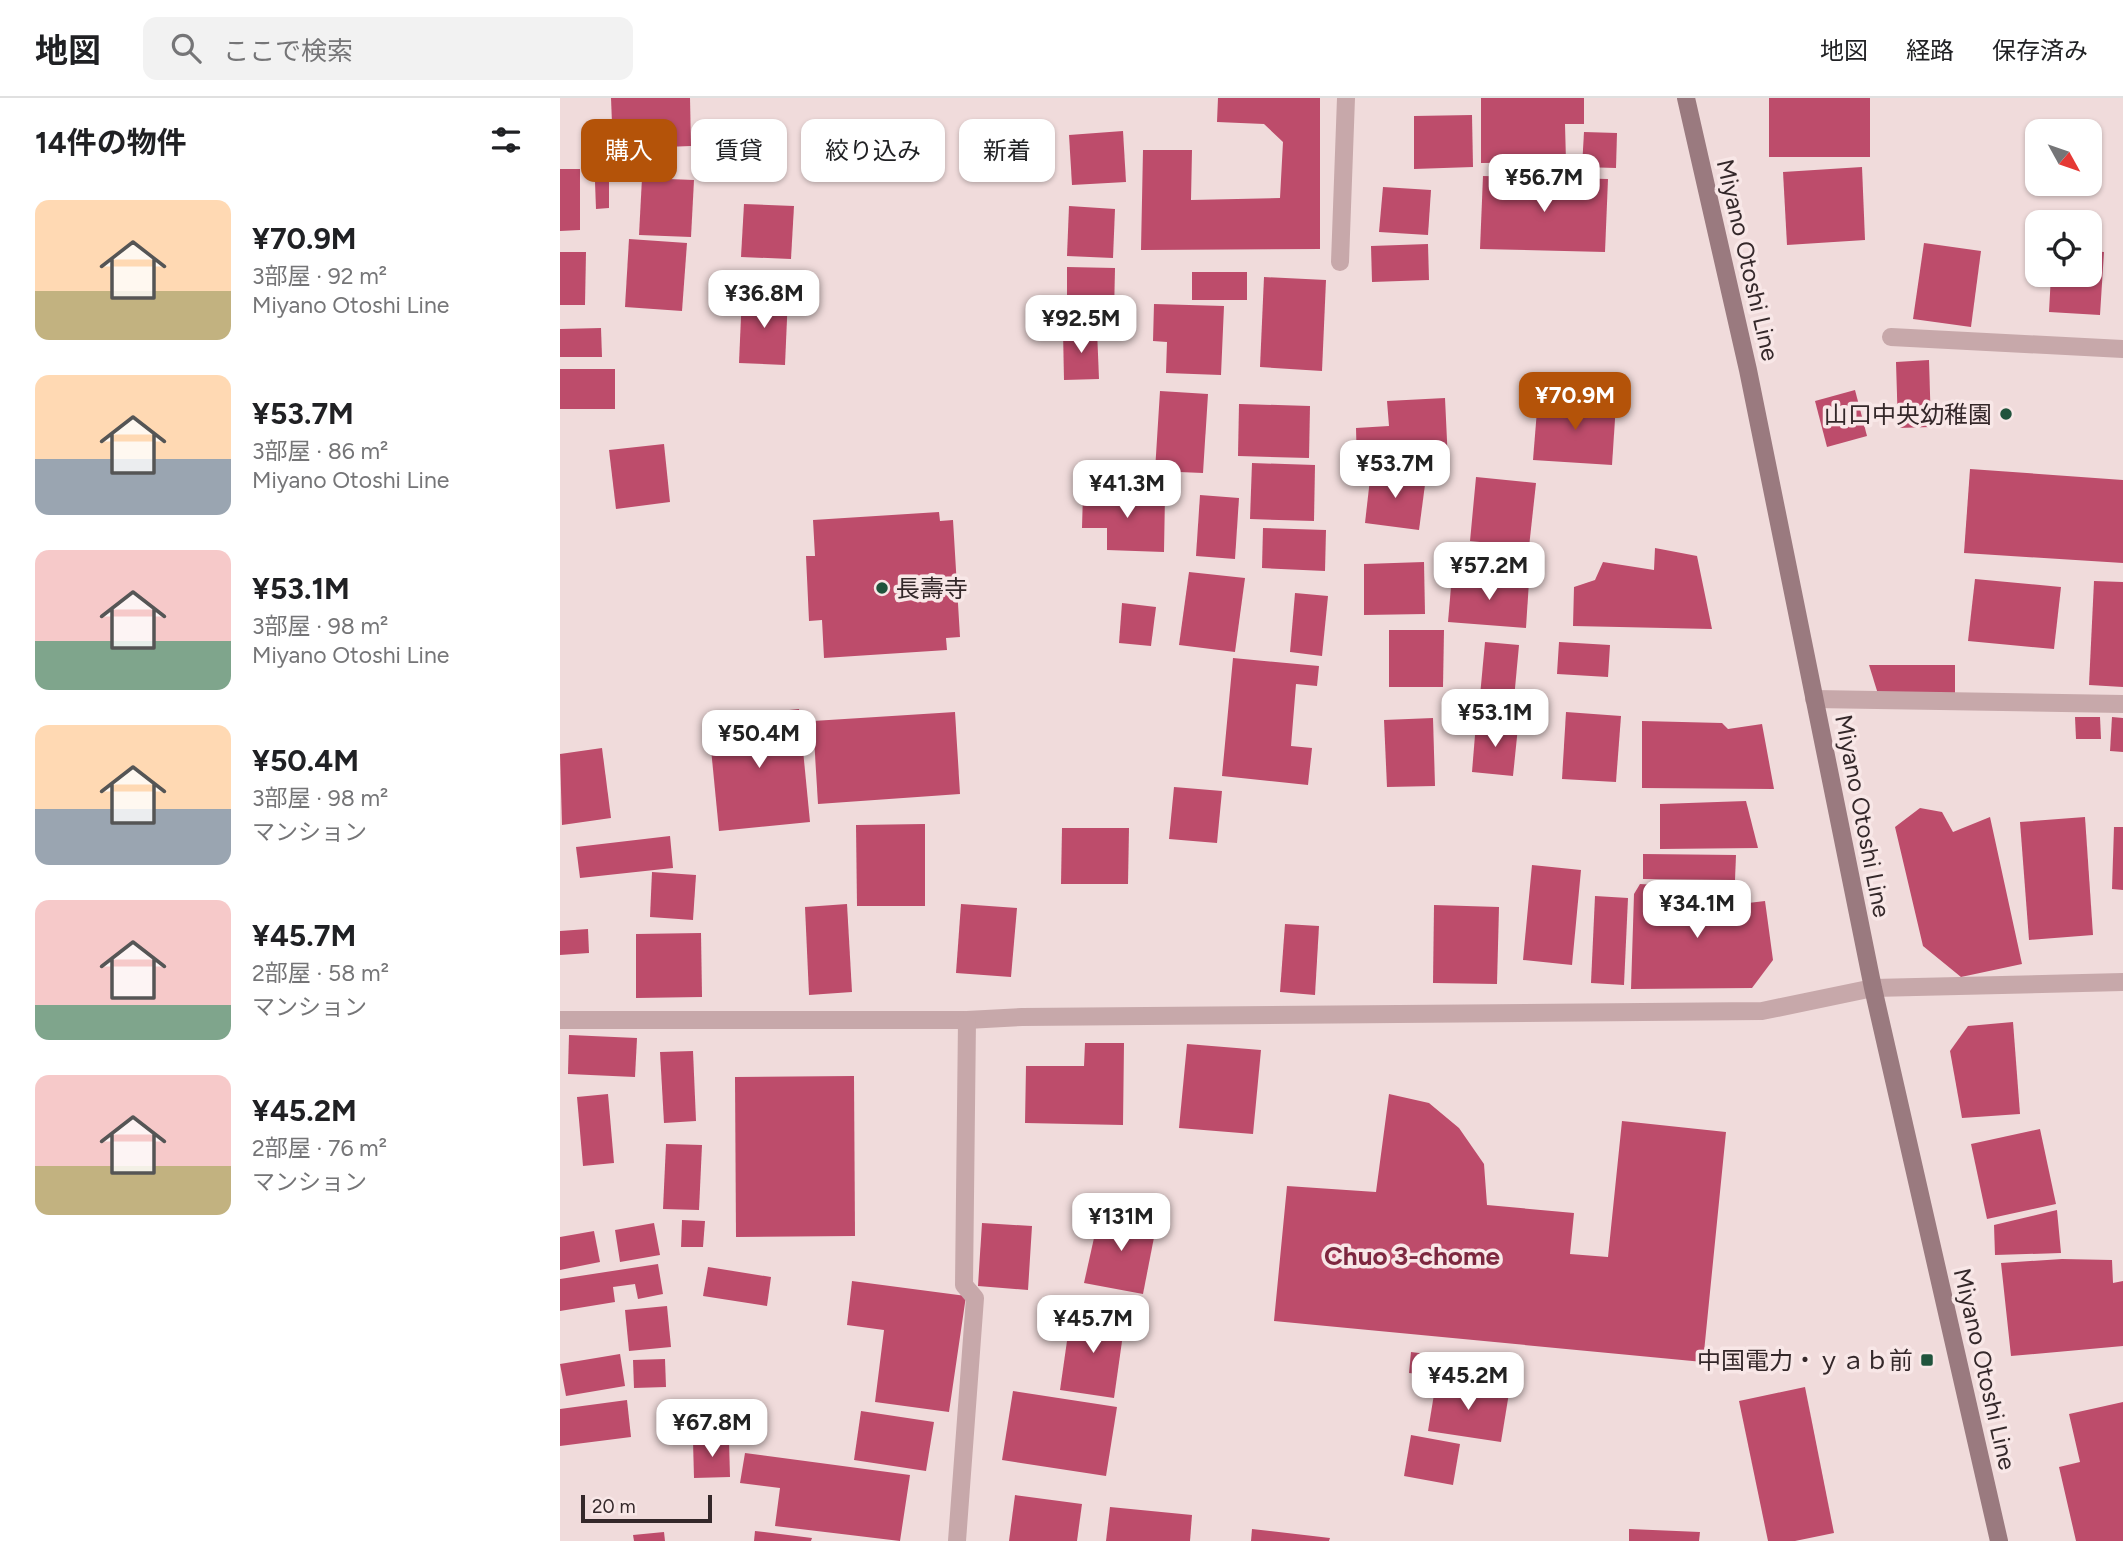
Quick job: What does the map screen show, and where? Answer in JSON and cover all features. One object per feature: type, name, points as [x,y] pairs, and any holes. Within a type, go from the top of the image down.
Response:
[{"type":"main road","name":"Miyano Otoshi Line","points":[[1686,98],[1748,370],[1873,988],[1999,1541]]},
{"type":"street","points":[[1340,262],[1346,98]]},
{"type":"street","points":[[1891,337],[2123,349]]},
{"type":"street","points":[[1814,699],[2123,704]]},
{"type":"street","points":[[560,1020],[967,1020],[1035,1016],[1762,1011],[1873,988],[2123,982]]},
{"type":"street","points":[[957,1541],[975,1298],[964,1285],[967,1020]]},
{"type":"building","points":[[611,98],[690,98],[691,146],[677,147],[677,119],[612,119]]},
{"type":"building","points":[[1218,98],[1320,98],[1320,249],[1141,250],[1143,150],[1192,150],[1191,200],[1280,198],[1283,142],[1264,124],[1217,122]]},
{"type":"building","points":[[1481,98],[1584,98],[1584,124],[1565,124],[1566,162],[1481,163]]},
{"type":"building","points":[[1769,98],[1870,98],[1870,157],[1769,157]]},
{"type":"building","points":[[1472,115],[1473,167],[1414,169],[1414,116]]},
{"type":"building","points":[[1123,131],[1126,182],[1072,185],[1069,135]]},
{"type":"building","points":[[1584,132],[1617,133],[1616,168],[1582,167]]},
{"type":"building","points":[[1862,167],[1865,240],[1787,245],[1783,172]]},
{"type":"building","points":[[560,169],[580,169],[580,230],[560,231]]},
{"type":"building","points":[[1483,176],[1608,179],[1605,252],[1480,249]]},
{"type":"building","points":[[677,179],[694,182],[691,237],[639,235],[642,182],[677,182]]},
{"type":"building","points":[[595,182],[609,182],[609,208],[596,209]]},
{"type":"building","points":[[1383,187],[1431,190],[1428,235],[1379,232]]},
{"type":"building","points":[[744,204],[794,206],[791,259],[741,257]]},
{"type":"building","points":[[1069,206],[1115,209],[1113,258],[1067,256]]},
{"type":"building","points":[[629,239],[687,243],[682,311],[625,307]]},
{"type":"building","points":[[1924,243],[1981,251],[1971,327],[1913,319]]},
{"type":"building","points":[[1428,244],[1429,280],[1372,282],[1371,246]]},
{"type":"building","points":[[560,252],[586,252],[585,305],[560,305]]},
{"type":"building","points":[[2102,252],[2104,252],[2102,284]]},
{"type":"building","points":[[1067,267],[1115,268],[1114,314],[1067,313]]},
{"type":"building","points":[[1192,272],[1247,272],[1247,300],[1192,300]]},
{"type":"building","points":[[1264,277],[1326,280],[1322,371],[1260,367]]},
{"type":"building","points":[[2050,287],[2102,287],[2100,315],[2049,312]]},
{"type":"building","points":[[742,294],[788,296],[785,365],[739,363]]},
{"type":"building","points":[[1154,304],[1224,306],[1221,375],[1166,373],[1167,342],[1153,341]]},
{"type":"building","points":[[601,328],[602,357],[560,357],[560,329]]},
{"type":"building","points":[[1097,330],[1099,379],[1064,380],[1063,331]]},
{"type":"building","points":[[1929,360],[1931,427],[1898,428],[1896,362]]},
{"type":"building","points":[[560,369],[615,369],[615,409],[560,409]]},
{"type":"building","points":[[1855,390],[1867,436],[1827,447],[1815,401]]},
{"type":"building","points":[[1160,391],[1208,394],[1203,473],[1155,471]]},
{"type":"building","points":[[1445,398],[1448,462],[1357,468],[1356,428],[1389,426],[1387,401]]},
{"type":"building","points":[[1538,398],[1616,404],[1612,465],[1533,460]]},
{"type":"building","points":[[1239,404],[1310,406],[1309,458],[1238,456]]},
{"type":"building","points":[[664,444],[670,502],[616,509],[609,450]]},
{"type":"building","points":[[1252,463],[1315,465],[1314,521],[1250,519]]},
{"type":"building","points":[[1970,469],[2123,480],[2123,563],[1964,553]]},
{"type":"building","points":[[1371,470],[1426,477],[1419,530],[1365,523]]},
{"type":"building","points":[[1476,477],[1536,483],[1529,547],[1470,541]]},
{"type":"building","points":[[1083,493],[1165,495],[1164,552],[1107,550],[1107,528],[1082,528]]},
{"type":"building","points":[[1200,495],[1239,498],[1235,559],[1196,556]]},
{"type":"building","name":"長壽寺","points":[[939,512],[940,521],[953,520],[960,637],[946,638],[947,650],[824,658],[822,620],[809,621],[806,556],[815,556],[813,520]]},
{"type":"building","points":[[1263,528],[1326,530],[1325,571],[1262,568]]},
{"type":"building","points":[[1655,548],[1697,556],[1712,629],[1573,626],[1574,587],[1595,580],[1603,562],[1654,570]]},
{"type":"building","points":[[1424,562],[1425,614],[1364,615],[1364,564]]},
{"type":"building","points":[[1189,572],[1245,578],[1235,652],[1179,645]]},
{"type":"building","points":[[1452,575],[1529,581],[1526,628],[1448,622]]},
{"type":"building","points":[[1975,579],[2061,587],[2054,649],[1968,641]]},
{"type":"building","points":[[2094,581],[2123,582],[2123,687],[2089,685]]},
{"type":"building","points":[[1295,593],[1328,596],[1322,656],[1290,652]]},
{"type":"building","points":[[1122,603],[1156,607],[1151,646],[1119,643]]},
{"type":"building","points":[[1389,630],[1444,630],[1443,687],[1389,687]]},
{"type":"building","points":[[1485,642],[1519,645],[1514,699],[1480,696]]},
{"type":"building","points":[[1559,642],[1610,645],[1608,677],[1557,674]]},
{"type":"building","points":[[1233,658],[1319,666],[1317,686],[1296,684],[1291,746],[1312,748],[1308,785],[1222,776]]},
{"type":"building","points":[[1869,665],[1955,665],[1955,695],[1878,694]]},
{"type":"building","points":[[799,709],[810,822],[719,831],[708,718]]},
{"type":"building","points":[[955,712],[960,794],[818,804],[813,721]]},
{"type":"building","points":[[1566,712],[1621,716],[1616,782],[1562,779]]},
{"type":"building","points":[[2075,717],[2100,717],[2101,739],[2076,739]]},
{"type":"building","points":[[2112,717],[2123,718],[2123,752],[2110,751]]},
{"type":"building","points":[[1433,718],[1435,786],[1387,787],[1384,720]]},
{"type":"building","points":[[1642,721],[1722,723],[1728,729],[1762,724],[1774,789],[1642,788]]},
{"type":"building","points":[[1476,723],[1518,727],[1513,776],[1472,772]]},
{"type":"building","points":[[602,748],[611,818],[562,825],[560,754]]},
{"type":"building","points":[[1174,787],[1222,791],[1217,843],[1169,839]]},
{"type":"building","points":[[1746,801],[1758,848],[1660,849],[1660,804]]},
{"type":"building","points":[[1920,808],[1942,812],[1953,832],[1990,817],[2022,964],[1961,977],[1923,946],[1895,827]]},
{"type":"building","points":[[2085,817],[2093,935],[2029,940],[2020,822]]},
{"type":"building","points":[[925,824],[925,906],[857,906],[856,825]]},
{"type":"building","points":[[2114,827],[2123,827],[2123,890],[2112,889]]},
{"type":"building","points":[[1062,828],[1129,828],[1128,884],[1061,884]]},
{"type":"building","points":[[670,836],[673,868],[580,878],[576,847]]},
{"type":"building","points":[[1643,854],[1736,855],[1735,880],[1643,879]]},
{"type":"building","points":[[1532,865],[1581,870],[1572,965],[1523,960]]},
{"type":"building","points":[[652,872],[696,875],[693,920],[650,917]]},
{"type":"building","points":[[1640,884],[1683,889],[1716,889],[1723,906],[1765,901],[1773,960],[1752,988],[1631,989],[1634,894]]},
{"type":"building","points":[[1595,896],[1628,898],[1624,985],[1591,983]]},
{"type":"building","points":[[847,904],[852,992],[809,995],[805,907]]},
{"type":"building","points":[[961,904],[1017,908],[1011,977],[956,973]]},
{"type":"building","points":[[1434,905],[1499,907],[1497,984],[1433,983]]},
{"type":"building","points":[[1285,924],[1319,926],[1315,995],[1280,992]]},
{"type":"building","points":[[588,929],[589,953],[560,955],[560,931]]},
{"type":"building","points":[[701,933],[702,997],[636,998],[636,934]]},
{"type":"building","points":[[2013,1022],[2020,1114],[1962,1118],[1950,1051],[1968,1026]]},
{"type":"building","points":[[569,1035],[637,1038],[635,1077],[568,1074]]},
{"type":"building","points":[[1085,1043],[1124,1043],[1123,1125],[1025,1123],[1026,1066],[1084,1066]]},
{"type":"building","points":[[1187,1044],[1261,1050],[1253,1134],[1179,1128]]},
{"type":"building","points":[[693,1051],[696,1121],[664,1123],[660,1052]]},
{"type":"building","points":[[854,1076],[855,1236],[736,1237],[735,1077]]},
{"type":"building","points":[[608,1094],[614,1163],[583,1166],[577,1097]]},
{"type":"building","points":[[1389,1094],[1429,1103],[1459,1128],[1484,1164],[1487,1205],[1574,1213],[1570,1254],[1608,1257],[1622,1121],[1726,1132],[1703,1362],[1274,1321],[1287,1186],[1376,1192]]},
{"type":"building","points":[[2040,1129],[2056,1204],[1987,1219],[1971,1144]]},
{"type":"building","points":[[666,1144],[702,1145],[699,1210],[663,1209]]},
{"type":"building","points":[[2057,1210],[2061,1253],[1995,1255],[1994,1225]]},
{"type":"building","points":[[1100,1211],[1157,1222],[1143,1294],[1084,1283]]},
{"type":"building","points":[[682,1220],[705,1221],[703,1247],[681,1247]]},
{"type":"building","points":[[654,1223],[660,1255],[620,1262],[615,1230]]},
{"type":"building","points":[[982,1223],[1032,1226],[1028,1290],[978,1286]]},
{"type":"building","points":[[594,1231],[600,1262],[560,1270],[560,1237]]},
{"type":"building","points":[[2062,1259],[2112,1260],[2113,1283],[2123,1281],[2123,1346],[2011,1356],[2001,1263]]},
{"type":"building","points":[[658,1264],[663,1294],[638,1299],[635,1284],[613,1287],[615,1302],[560,1311],[560,1279]]},
{"type":"building","points":[[708,1267],[771,1277],[767,1306],[703,1296]]},
{"type":"building","points":[[852,1281],[966,1296],[949,1412],[875,1402],[884,1330],[847,1325]]},
{"type":"building","points":[[667,1306],[671,1347],[629,1351],[625,1310]]},
{"type":"building","points":[[1071,1313],[1125,1320],[1114,1398],[1060,1390]]},
{"type":"building","points":[[1411,1352],[1458,1358],[1455,1378],[1409,1373]]},
{"type":"building","points":[[620,1354],[625,1386],[566,1396],[560,1364]]},
{"type":"building","points":[[665,1359],[666,1387],[634,1388],[633,1360]]},
{"type":"building","points":[[1436,1382],[1509,1393],[1501,1442],[1428,1431]]},
{"type":"building","points":[[1805,1387],[1834,1533],[1795,1541],[1768,1541],[1739,1401]]},
{"type":"building","points":[[1013,1391],[1117,1407],[1106,1476],[1002,1460]]},
{"type":"building","points":[[627,1400],[631,1437],[560,1446],[560,1409]]},
{"type":"building","points":[[2123,1402],[2123,1541],[2076,1541],[2059,1467],[2080,1462],[2069,1414]]},
{"type":"building","points":[[861,1411],[934,1422],[926,1471],[854,1460]]},
{"type":"building","points":[[1411,1435],[1460,1444],[1453,1485],[1404,1476]]},
{"type":"building","points":[[729,1440],[730,1477],[694,1478],[693,1441]]},
{"type":"building","points":[[745,1453],[910,1475],[900,1541],[775,1526],[780,1488],[740,1483]]},
{"type":"building","points":[[1015,1495],[1082,1504],[1077,1541],[1009,1541]]},
{"type":"building","points":[[1110,1507],[1192,1515],[1190,1541],[1106,1541]]},
{"type":"building","points":[[1252,1529],[1330,1538],[1329,1541],[1251,1541]]},
{"type":"building","points":[[1629,1529],[1700,1532],[1699,1541],[1629,1541]]},
{"type":"building","points":[[755,1531],[812,1538],[811,1541],[754,1541]]},
{"type":"building","points":[[664,1532],[665,1541],[634,1541],[633,1535]]},
{"type":"place","name":"山口中央幼稚園","points":[[2006,414]]},
{"type":"place","name":"長壽寺","points":[[882,588]]},
{"type":"place","name":"中国電力・ｙａｂ前","points":[[1927,1360]]},
{"type":"district","name":"Chuo 3-chome","points":[[1412,1256]]}]
